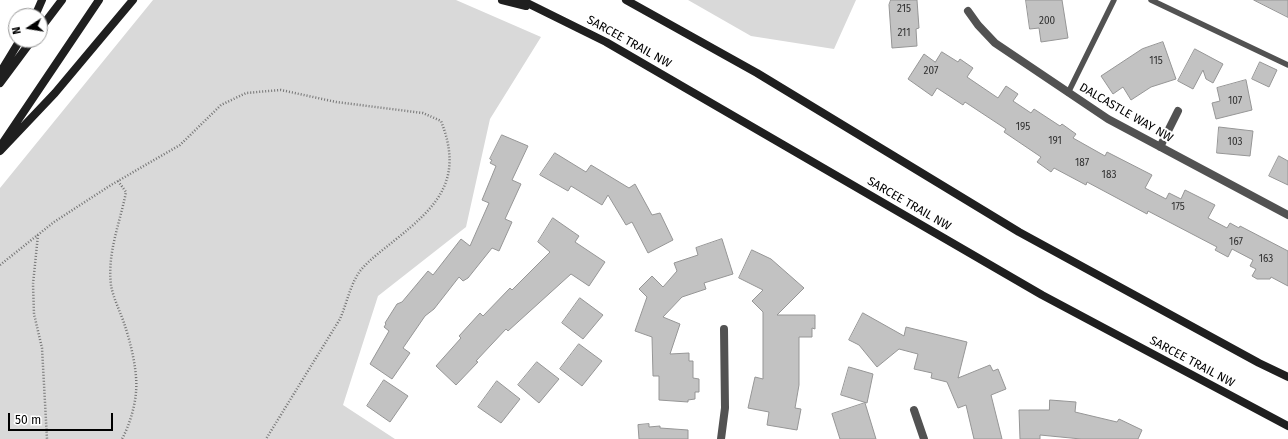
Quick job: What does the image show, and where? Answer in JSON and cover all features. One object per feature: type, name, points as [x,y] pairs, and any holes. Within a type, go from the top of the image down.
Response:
[{"type":"main road","points":[[48,18],[62,0]]},
{"type":"main road","points":[[0,146],[99,0]]},
{"type":"main road","points":[[0,151],[55,93],[133,0]]},
{"type":"main road","points":[[502,0],[547,12]]},
{"type":"main road","name":"SARCEE TRAIL NW","points":[[521,0],[613,46],[1042,295],[1288,426]]},
{"type":"main road","points":[[626,0],[757,73],[1019,232],[1259,363],[1288,377]]},
{"type":"main road","points":[[0,73],[15,48]]},
{"type":"main road","points":[[0,83],[26,48]]},
{"type":"street","name":"DALCASTLE WAY NW","points":[[968,11],[978,25],[995,43],[1108,119],[1288,215]]},
{"type":"street","points":[[1160,147],[1178,111]]},
{"type":"street","points":[[721,439],[725,408],[724,329]]},
{"type":"street","points":[[914,410],[924,439]]},
{"type":"lane","points":[[1068,93],[1114,0]]},
{"type":"lane","points":[[1151,0],[1288,65]]},
{"type":"path","points":[[0,265],[54,222],[118,181],[180,145],[221,105],[246,93],[281,90],[336,102],[423,113],[441,121],[448,138],[450,156],[449,174],[441,193],[421,219],[379,253],[361,270],[352,282],[349,298],[340,319],[266,439]]},
{"type":"path","points":[[118,181],[126,192],[114,240],[111,286],[126,327],[134,366],[136,392],[127,429],[122,439]]},
{"type":"path","points":[[38,234],[33,284],[34,314],[42,348],[48,439]]},
{"type":"shaded area","points":[[153,0],[456,0],[541,37],[490,119],[466,227],[378,296],[343,405],[395,439],[0,439],[0,188]]},
{"type":"shaded area","points":[[688,0],[856,0],[834,49],[751,36]]},
{"type":"building","points":[[891,0],[917,0],[919,28],[916,29],[917,46],[892,48],[889,5]]},
{"type":"building","points":[[1026,0],[1062,0],[1068,38],[1041,42],[1039,28],[1030,29]]},
{"type":"building","points":[[1254,0],[1288,0],[1288,17]]},
{"type":"building","points":[[1163,42],[1176,79],[1151,87],[1131,100],[1123,87],[1113,94],[1101,76],[1142,49]]},
{"type":"building","points":[[1195,49],[1223,64],[1213,83],[1206,79],[1203,70],[1193,89],[1178,81]]},
{"type":"building","points":[[942,52],[958,62],[960,59],[973,68],[967,77],[998,98],[1006,86],[1018,94],[1013,101],[1031,113],[1034,109],[1060,126],[1062,124],[1076,134],[1073,138],[1105,156],[1107,152],[1152,175],[1145,188],[1166,199],[1169,193],[1181,199],[1185,190],[1215,205],[1208,218],[1227,228],[1230,223],[1239,228],[1240,226],[1288,251],[1288,286],[1271,277],[1270,279],[1257,279],[1252,276],[1256,269],[1250,266],[1253,260],[1232,249],[1228,257],[1215,250],[1217,247],[1148,211],[1147,214],[1087,182],[1086,185],[1054,168],[1051,172],[1037,162],[1041,157],[1004,132],[1006,129],[965,102],[963,105],[937,88],[932,96],[908,79],[924,54],[935,62]]},
{"type":"building","points":[[1260,62],[1277,70],[1269,87],[1252,79]]},
{"type":"building","points":[[1246,80],[1252,110],[1216,119],[1212,103],[1220,101],[1217,88]]},
{"type":"building","points":[[1219,127],[1253,131],[1250,156],[1217,153]]},
{"type":"building","points":[[502,135],[528,146],[512,180],[521,184],[505,219],[512,222],[499,251],[492,248],[468,278],[463,281],[459,277],[434,309],[425,316],[403,348],[410,353],[392,379],[370,364],[389,331],[384,327],[386,324],[385,323],[397,304],[402,302],[428,271],[433,275],[461,239],[470,246],[489,203],[482,200],[496,166],[490,163],[492,160],[490,159]]},
{"type":"building","points":[[555,153],[586,172],[591,165],[629,188],[635,184],[652,215],[660,213],[673,240],[648,253],[632,222],[626,225],[608,195],[602,205],[571,186],[568,191],[540,175]]},
{"type":"building","points":[[1279,156],[1288,161],[1288,185],[1269,176]]},
{"type":"building","points":[[553,218],[579,236],[575,242],[605,262],[589,286],[571,274],[508,331],[506,329],[456,385],[436,366],[461,338],[459,336],[480,313],[483,316],[510,288],[512,290],[550,252],[538,242]]},
{"type":"building","points":[[722,239],[733,274],[704,283],[706,289],[682,297],[663,317],[680,324],[670,354],[689,353],[689,361],[693,361],[693,378],[699,379],[699,392],[695,392],[695,399],[688,400],[688,402],[659,400],[659,376],[653,376],[652,337],[635,331],[647,297],[639,289],[652,276],[663,287],[677,271],[674,263],[698,255],[696,248]]},
{"type":"building","points":[[752,250],[771,259],[804,288],[777,315],[815,315],[815,329],[812,328],[812,337],[799,337],[799,385],[795,408],[801,409],[797,430],[767,425],[769,412],[748,408],[755,377],[763,379],[763,312],[752,301],[763,290],[739,278]]},
{"type":"building","points":[[580,298],[603,315],[583,339],[562,323]]},
{"type":"building","points":[[863,313],[904,336],[906,327],[967,342],[958,378],[990,365],[993,371],[998,369],[1006,389],[991,395],[1002,439],[974,439],[966,405],[958,408],[947,382],[931,378],[932,373],[914,369],[918,354],[899,349],[877,367],[859,345],[849,340]]},
{"type":"building","points":[[579,344],[602,361],[582,386],[560,369]]},
{"type":"building","points":[[537,362],[559,379],[539,403],[518,385]]},
{"type":"building","points":[[849,367],[873,374],[867,403],[841,395]]},
{"type":"building","points":[[384,380],[408,396],[390,422],[367,406]]},
{"type":"building","points":[[497,381],[520,399],[501,423],[478,407]]},
{"type":"building","points":[[1050,400],[1076,402],[1075,412],[1117,422],[1119,419],[1142,430],[1138,439],[1081,439],[1040,435],[1040,439],[1020,439],[1019,410],[1049,410]]},
{"type":"building","points":[[865,403],[876,439],[840,439],[832,414]]},
{"type":"building","points":[[649,424],[649,427],[660,426],[660,428],[688,430],[688,439],[639,439],[638,425]]}]
